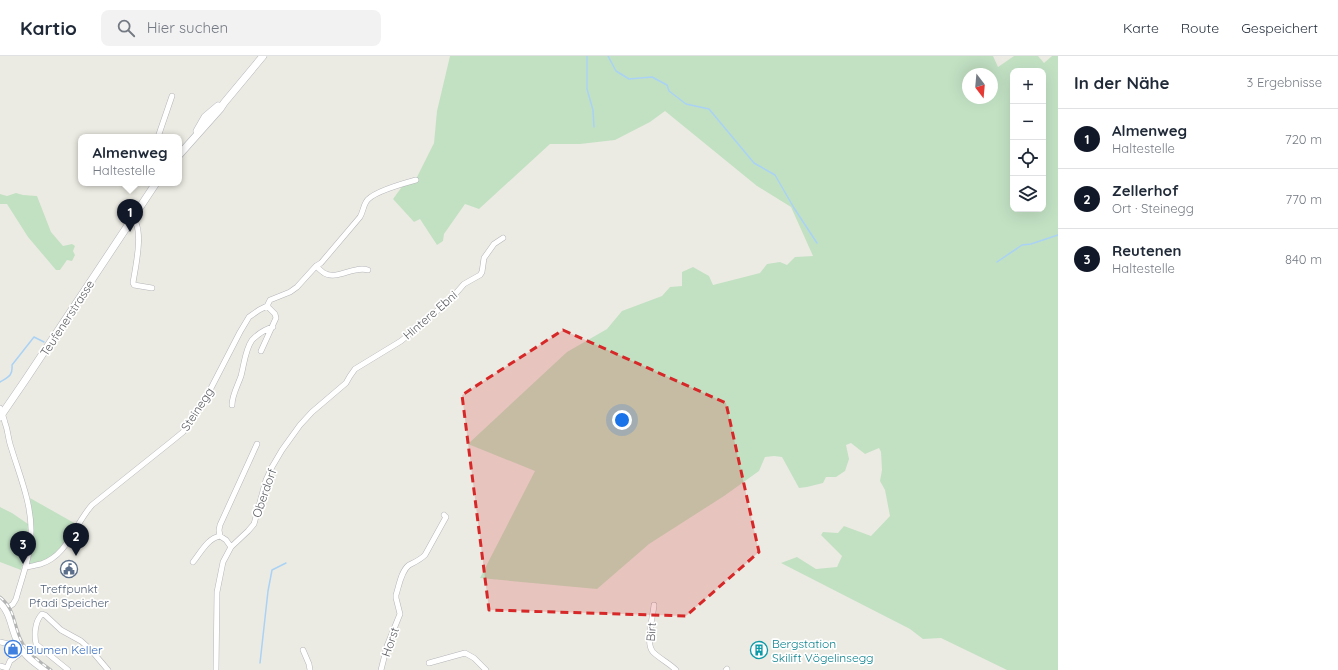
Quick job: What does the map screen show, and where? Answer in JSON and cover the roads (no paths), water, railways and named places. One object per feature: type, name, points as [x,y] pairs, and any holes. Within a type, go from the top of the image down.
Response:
[{"type":"main road","points":[[182,151],[215,115],[224,102],[263,56]]},
{"type":"main road","name":"Teufenerstrasse","points":[[1,413],[26,379],[154,186]]},
{"type":"main road","points":[[0,602],[6,609],[22,651],[45,670]]},
{"type":"street","points":[[159,134],[172,96]]},
{"type":"street","name":"Steinegg","points":[[25,567],[31,567],[47,562],[55,557],[63,549],[86,511],[92,505],[183,432],[209,392],[249,317],[267,306],[270,300],[290,292],[316,266],[321,263],[360,217],[366,202],[370,198],[395,186],[416,180]]},
{"type":"street","points":[[132,218],[135,220],[139,242],[133,283],[134,285],[152,288]]},
{"type":"street","name":"Hintere Ebni","points":[[326,400],[346,383],[355,369],[401,341],[450,300],[464,284],[480,275],[482,272],[484,258],[494,244],[504,238]]},
{"type":"street","points":[[316,266],[325,274],[330,275],[337,275],[358,268],[368,270]]},
{"type":"street","points":[[261,351],[276,318],[275,314],[267,306]]},
{"type":"street","points":[[232,405],[232,400],[252,340],[273,327]]},
{"type":"street","name":"Oberdorf","points":[[216,670],[218,592],[223,562],[231,547],[254,524],[266,480],[282,450],[300,425],[326,400]]},
{"type":"street","points":[[1,413],[5,422],[29,509],[31,534],[25,567],[15,600],[13,604],[6,609]]},
{"type":"street","name":"Oberdorf","points":[[220,536],[220,525],[257,444]]},
{"type":"street","name":"Horst","points":[[381,670],[387,646],[400,614],[396,595],[404,570],[408,566],[421,560],[425,555],[446,517],[444,515]]},
{"type":"street","points":[[193,562],[212,539],[220,536],[226,540],[231,547]]},
{"type":"street","name":"Birt","points":[[654,605],[650,646],[653,652],[676,670]]},
{"type":"street","points":[[68,670],[36,644],[36,628],[41,615],[44,614],[62,630],[81,641],[108,670]]},
{"type":"street","points":[[0,642],[13,645],[18,643]]},
{"type":"street","points":[[303,650],[310,670]]},
{"type":"street","points":[[0,666],[7,669],[10,661],[22,651]]},
{"type":"street","points":[[429,663],[465,653],[474,658],[486,670]]},
{"type":"waterway","points":[[587,56],[587,89],[593,110],[594,127]]},
{"type":"waterway","points":[[608,56],[616,71],[629,79],[652,77],[667,85],[669,91],[686,104],[709,109],[754,163],[775,175],[817,243]]},
{"type":"waterway","points":[[997,262],[1022,245],[1031,244],[1058,235]]},
{"type":"waterway","points":[[0,382],[11,374],[12,365],[34,337],[44,342]]},
{"type":"waterway","points":[[260,663],[268,591],[272,570],[286,563]]},
{"type":"railway","points":[[0,597],[5,602],[12,614],[23,644],[32,655],[51,670]]},
{"type":"place","name":"Almenweg","points":[[130,232]]},
{"type":"place","name":"Zellerhof","points":[[76,556]]},
{"type":"place","name":"Reutenen","points":[[23,564]]},
{"type":"place","name":"Treffpunkt Pfadi Speicher","points":[[69,569]]},
{"type":"place","name":"Blumen Keller","points":[[13,649]]},
{"type":"place","name":"Bergstation Skilift Vögelinsegg","points":[[759,650]]}]
